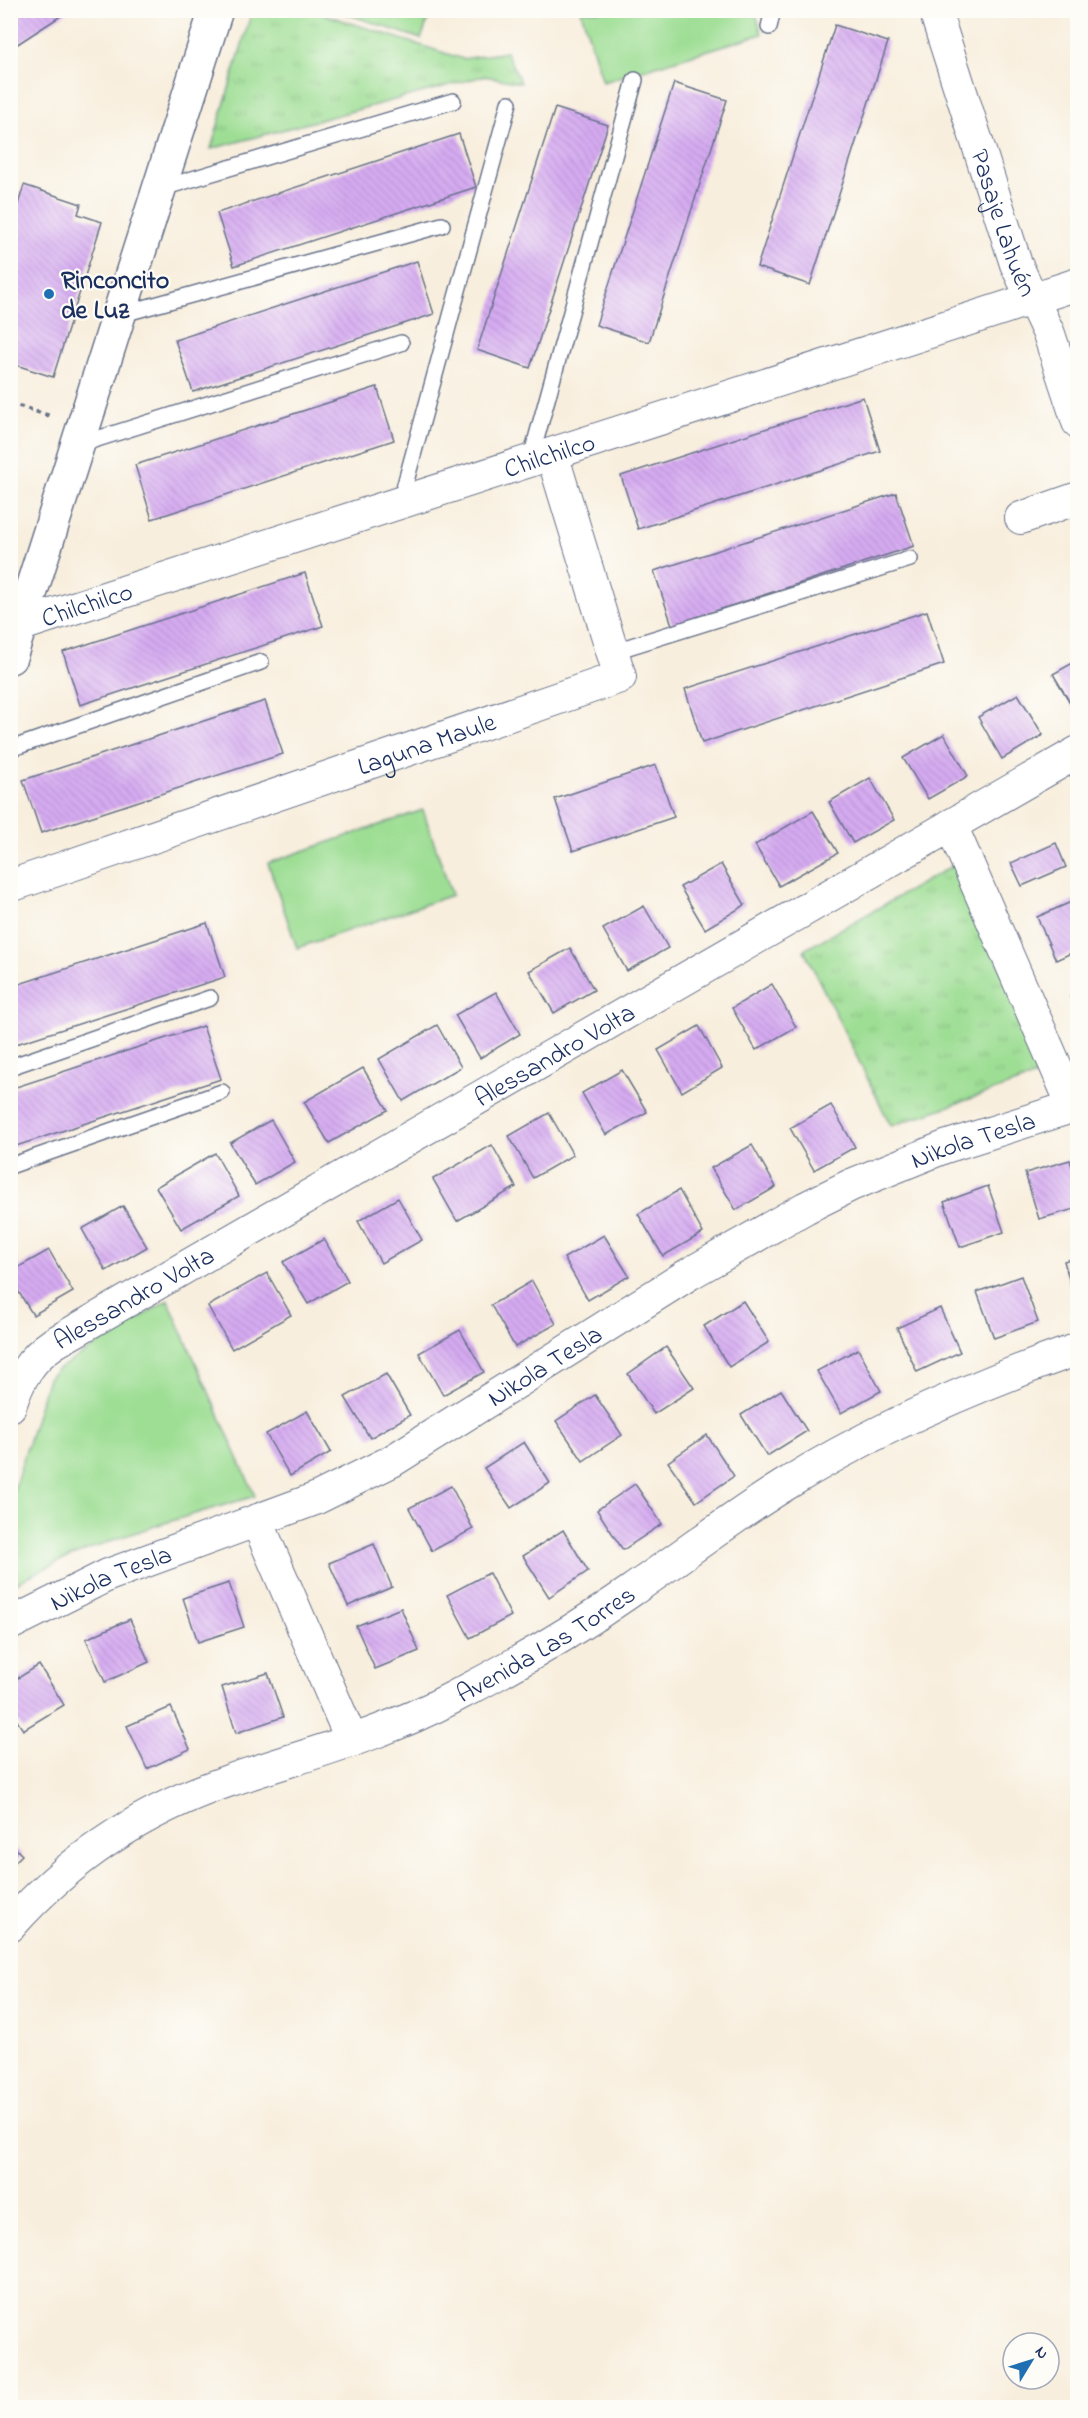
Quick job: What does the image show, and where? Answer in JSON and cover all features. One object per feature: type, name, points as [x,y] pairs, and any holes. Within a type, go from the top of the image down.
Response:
[{"type":"street","points":[[10,657],[216,10]]},
{"type":"street","name":"Pasaje Lahuén","points":[[938,20],[1016,264],[1049,334],[1077,422]]},
{"type":"street","name":"Chilchilco","points":[[21,626],[1077,284]]},
{"type":"street","name":"Laguna Maule","points":[[10,886],[620,677],[541,457]]},
{"type":"street","points":[[1021,518],[1077,498]]},
{"type":"street","name":"Alessandro Volta","points":[[22,1360],[1077,752]]},
{"type":"street","points":[[951,825],[1076,1105]]},
{"type":"street","name":"Nikola Tesla","points":[[10,1624],[108,1575],[324,1495],[393,1461],[689,1274],[805,1208],[911,1160],[1076,1105]]},
{"type":"street","name":"Avenida Las Torres","points":[[10,1926],[75,1863],[111,1837],[148,1816],[225,1781],[352,1741],[448,1700],[535,1653],[632,1591],[733,1518],[853,1447],[977,1388],[1077,1349]]},
{"type":"street","points":[[10,1406],[23,1374],[22,1360]]},
{"type":"street","points":[[257,1521],[352,1741]]},
{"type":"lane","points":[[770,27],[773,10]]},
{"type":"lane","points":[[541,457],[635,80]]},
{"type":"lane","points":[[159,189],[453,101]]},
{"type":"lane","points":[[400,503],[509,103]]},
{"type":"lane","points":[[119,315],[442,225]]},
{"type":"lane","points":[[78,445],[401,343]]},
{"type":"lane","points":[[612,652],[910,559]]},
{"type":"lane","points":[[10,749],[261,662]]},
{"type":"lane","points":[[10,1067],[210,998]]},
{"type":"lane","points":[[10,1166],[222,1092]]},
{"type":"green space","points":[[431,10],[421,39],[338,11]]},
{"type":"green space","points":[[252,11],[314,11],[463,59],[506,52],[521,83],[484,76],[211,149]]},
{"type":"green space","points":[[581,11],[755,11],[762,34],[603,82]]},
{"type":"green space","points":[[423,810],[452,895],[297,948],[268,863]]},
{"type":"green space","points":[[954,865],[1048,1072],[891,1126],[804,950]]},
{"type":"green space","points":[[168,1300],[255,1496],[99,1545],[11,1586],[11,1499],[48,1378],[55,1371]]},
{"type":"building","points":[[10,10],[70,10],[10,49]]},
{"type":"building","points":[[835,25],[888,42],[810,285],[757,267]]},
{"type":"building","points":[[674,83],[727,100],[649,342],[596,325]]},
{"type":"building","points":[[555,108],[608,125],[530,368],[477,350]]},
{"type":"building","points":[[459,134],[476,187],[234,266],[217,213]]},
{"type":"building","name":"Rinconcito de Luz","points":[[24,185],[81,204],[78,214],[102,222],[53,377],[16,365],[13,374],[10,373],[10,230]]},
{"type":"building","points":[[417,261],[434,314],[193,392],[175,340]]},
{"type":"building","points":[[377,387],[394,440],[152,519],[135,465]]},
{"type":"building","points":[[863,397],[880,451],[638,529],[621,476]]},
{"type":"building","points":[[896,493],[914,546],[672,625],[654,571]]},
{"type":"building","points":[[305,573],[323,626],[80,705],[63,652]]},
{"type":"building","points":[[927,611],[944,664],[702,743],[685,689]]},
{"type":"building","points":[[1078,660],[1078,716],[1053,674]]},
{"type":"building","points":[[1018,694],[1043,735],[1002,759],[978,717]]},
{"type":"building","points":[[265,701],[283,754],[41,833],[23,780]]},
{"type":"building","points":[[944,734],[968,776],[928,799],[903,758]]},
{"type":"building","points":[[656,765],[674,817],[573,851],[555,799]]},
{"type":"building","points":[[870,778],[894,820],[853,843],[829,802]]},
{"type":"building","points":[[813,811],[838,853],[779,886],[755,845]]},
{"type":"building","points":[[1056,843],[1066,867],[1022,886],[1011,863]]},
{"type":"building","points":[[721,864],[745,905],[705,929],[680,887]]},
{"type":"building","points":[[1078,899],[1078,950],[1056,960],[1037,917]]},
{"type":"building","points":[[644,906],[668,948],[627,971],[603,929]]},
{"type":"building","points":[[207,923],[225,977],[10,1046],[10,987]]},
{"type":"building","points":[[570,948],[594,990],[554,1013],[529,971]]},
{"type":"building","points":[[772,984],[796,1027],[756,1050],[732,1008]]},
{"type":"building","points":[[496,992],[520,1034],[480,1058],[455,1015]]},
{"type":"building","points":[[1078,993],[1078,1014],[1070,997]]},
{"type":"building","points":[[437,1025],[461,1067],[403,1101],[379,1059]]},
{"type":"building","points":[[203,1026],[221,1079],[10,1148],[10,1089]]},
{"type":"building","points":[[699,1026],[722,1068],[682,1092],[658,1050]]},
{"type":"building","points":[[363,1068],[388,1110],[329,1143],[304,1102]]},
{"type":"building","points":[[622,1070],[647,1112],[606,1135],[582,1093]]},
{"type":"building","points":[[831,1105],[855,1147],[814,1170],[790,1128]]},
{"type":"building","points":[[549,1113],[573,1155],[533,1178],[509,1136]]},
{"type":"building","points":[[271,1120],[295,1162],[255,1185],[230,1143]]},
{"type":"building","points":[[492,1145],[516,1187],[457,1221],[433,1179]]},
{"type":"building","points":[[752,1145],[776,1187],[736,1210],[711,1168]]},
{"type":"building","points":[[215,1153],[239,1196],[181,1229],[156,1187]]},
{"type":"building","points":[[1070,1160],[1078,1184],[1078,1208],[1039,1219],[1025,1173]]},
{"type":"building","points":[[988,1186],[1004,1232],[960,1247],[944,1202]]},
{"type":"building","points":[[679,1190],[703,1233],[663,1256],[638,1214]]},
{"type":"building","points":[[398,1198],[422,1240],[381,1263],[358,1221]]},
{"type":"building","points":[[123,1206],[147,1247],[106,1271],[82,1229]]},
{"type":"building","points":[[604,1235],[629,1276],[588,1300],[564,1258]]},
{"type":"building","points":[[324,1239],[348,1281],[308,1304],[283,1262]]},
{"type":"building","points":[[49,1250],[73,1292],[33,1315],[10,1278],[10,1272]]},
{"type":"building","points":[[1078,1257],[1078,1308],[1077,1308],[1064,1261]]},
{"type":"building","points":[[267,1273],[291,1315],[232,1349],[208,1306]]},
{"type":"building","points":[[1021,1276],[1038,1322],[994,1338],[977,1292]]},
{"type":"building","points":[[532,1281],[556,1324],[515,1347],[491,1305]]},
{"type":"building","points":[[743,1301],[769,1342],[729,1367],[704,1326]]},
{"type":"building","points":[[940,1308],[960,1352],[917,1372],[897,1328]]},
{"type":"building","points":[[460,1330],[484,1372],[443,1395],[419,1353]]},
{"type":"building","points":[[666,1347],[694,1388],[654,1414],[628,1374]]},
{"type":"building","points":[[858,1349],[881,1391],[841,1413],[817,1371]]},
{"type":"building","points":[[386,1374],[410,1415],[370,1438],[345,1397]]},
{"type":"building","points":[[781,1390],[807,1431],[767,1456],[741,1415]]},
{"type":"building","points":[[595,1395],[622,1435],[583,1461],[556,1421]]},
{"type":"building","points":[[307,1411],[331,1452],[290,1476],[266,1434]]},
{"type":"building","points":[[707,1435],[734,1476],[696,1502],[668,1462]]},
{"type":"building","points":[[524,1442],[550,1483],[511,1508],[484,1468]]},
{"type":"building","points":[[635,1484],[662,1524],[623,1550],[597,1510]]},
{"type":"building","points":[[451,1486],[473,1529],[432,1551],[409,1508]]},
{"type":"building","points":[[563,1530],[588,1571],[549,1597],[523,1556]]},
{"type":"building","points":[[374,1544],[392,1587],[348,1606],[329,1563]]},
{"type":"building","points":[[489,1573],[511,1616],[470,1638],[447,1595]]},
{"type":"building","points":[[229,1583],[244,1627],[198,1642],[183,1598]]},
{"type":"building","points":[[401,1608],[419,1651],[375,1669],[356,1626]]},
{"type":"building","points":[[130,1619],[149,1662],[105,1682],[86,1639]]},
{"type":"building","points":[[39,1665],[64,1705],[23,1730],[10,1710],[10,1683]]},
{"type":"building","points":[[268,1673],[283,1717],[236,1733],[222,1687]]},
{"type":"building","points":[[171,1707],[190,1749],[147,1769],[127,1726]]},
{"type":"building","points":[[10,1843],[22,1855],[10,1867]]},
{"type":"place","name":"Rinconcito de Luz","points":[[49,294]]}]
